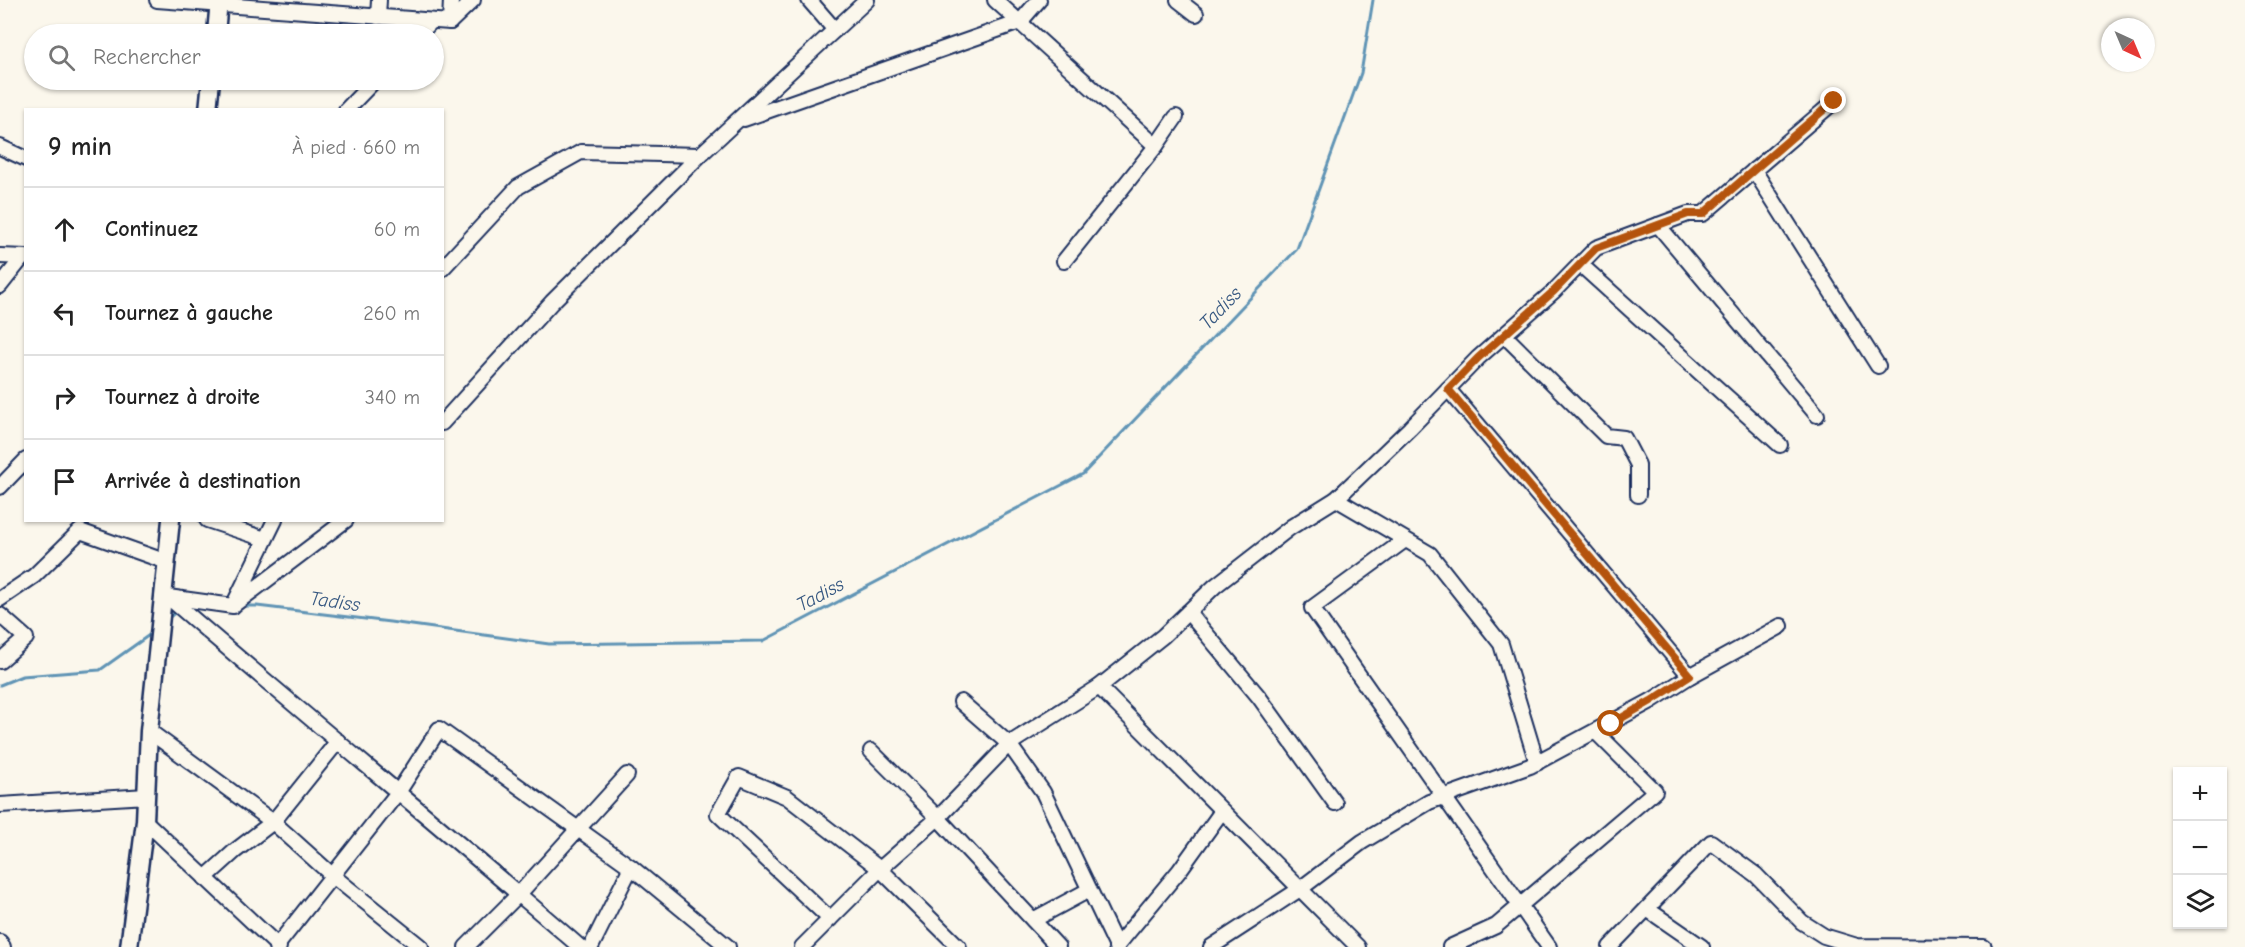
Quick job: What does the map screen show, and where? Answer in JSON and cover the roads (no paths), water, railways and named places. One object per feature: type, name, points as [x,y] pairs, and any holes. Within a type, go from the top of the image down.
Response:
[{"type":"main road","points":[[217,24],[219,2]]},
{"type":"main road","points":[[208,108],[210,90]]},
{"type":"main road","points":[[129,947],[146,821],[149,731],[166,597],[171,522]]},
{"type":"street","points":[[157,0],[307,6],[378,16],[450,22],[473,0]]},
{"type":"street","points":[[378,16],[379,0]]},
{"type":"street","points":[[450,22],[451,0]]},
{"type":"street","points":[[809,0],[835,30]]},
{"type":"street","points":[[444,421],[552,302],[700,155],[867,0]]},
{"type":"street","points":[[995,0],[1156,146]]},
{"type":"street","points":[[737,121],[1020,22],[1039,0]]},
{"type":"street","points":[[1178,0],[1196,14]]},
{"type":"street","points":[[429,24],[432,21]]},
{"type":"street","points":[[348,108],[365,90]]},
{"type":"street","points":[[802,947],[880,869],[938,818],[1009,744],[1098,687],[1163,636],[1215,586],[1291,527],[1336,499],[1478,358],[1554,291],[1596,248],[1688,214],[1703,214],[1834,101]]},
{"type":"street","points":[[1064,261],[1156,146],[1176,117]]},
{"type":"street","points":[[0,147],[24,158]]},
{"type":"street","points":[[444,267],[518,187],[581,152],[700,155]]},
{"type":"street","points":[[1754,170],[1878,366]]},
{"type":"street","points":[[1658,225],[1817,415]]},
{"type":"street","points":[[0,256],[24,257]]},
{"type":"street","points":[[0,286],[24,257]]},
{"type":"street","points":[[1580,264],[1780,445]]},
{"type":"street","points":[[1504,335],[1606,436],[1624,438],[1638,465],[1638,495]]},
{"type":"street","points":[[1448,389],[1690,676]]},
{"type":"street","points":[[0,487],[24,462]]},
{"type":"street","points":[[1336,499],[1431,554],[1501,644],[1537,763]]},
{"type":"street","points":[[213,522],[265,539]]},
{"type":"street","points":[[233,606],[274,522]]},
{"type":"street","points":[[166,597],[233,606],[343,522]]},
{"type":"street","points":[[0,599],[34,576],[81,531],[167,562]]},
{"type":"street","points":[[1405,540],[1312,608],[1446,796],[1549,947]]},
{"type":"street","points":[[166,597],[399,791],[580,947]]},
{"type":"street","points":[[1188,612],[1259,697],[1335,803]]},
{"type":"street","points":[[0,615],[26,638],[0,661]]},
{"type":"street","points":[[1211,947],[1300,889],[1362,842],[1429,802],[1537,763],[1596,732],[1690,676],[1781,626]]},
{"type":"street","points":[[1098,687],[1358,947]]},
{"type":"street","points":[[961,702],[1009,744],[1043,792],[1117,947],[1179,871],[1222,811]]},
{"type":"street","points":[[146,821],[278,946],[399,791],[440,729],[631,867],[728,947]]},
{"type":"street","points":[[149,731],[273,822],[333,876],[421,947]]},
{"type":"street","points":[[1450,947],[1496,926],[1655,791],[1596,732]]},
{"type":"street","points":[[205,878],[273,822],[338,741]]},
{"type":"street","points":[[871,751],[938,818],[1058,947]]},
{"type":"street","points":[[466,947],[519,894],[627,775]]},
{"type":"street","points":[[830,919],[718,814],[739,777],[787,797],[880,869],[959,947]]},
{"type":"street","points":[[0,805],[147,796]]},
{"type":"street","points":[[1611,947],[1712,842],[1756,875],[1802,922],[1824,936],[1857,946],[1984,947]]},
{"type":"street","points":[[591,947],[631,867]]},
{"type":"street","points":[[1033,920],[1089,890]]},
{"type":"street","points":[[1647,909],[1702,947]]},
{"type":"street","points":[[0,942],[3,947]]},
{"type":"waterway","name":"Tadiss","points":[[240,606],[257,606],[390,622],[549,644],[763,641],[1083,474],[1297,249],[1361,73],[1373,0]]},
{"type":"waterway","name":"Tadiss","points":[[166,620],[177,611]]},
{"type":"waterway","name":"Tadiss","points":[[0,685],[22,676],[100,670],[152,633]]}]
